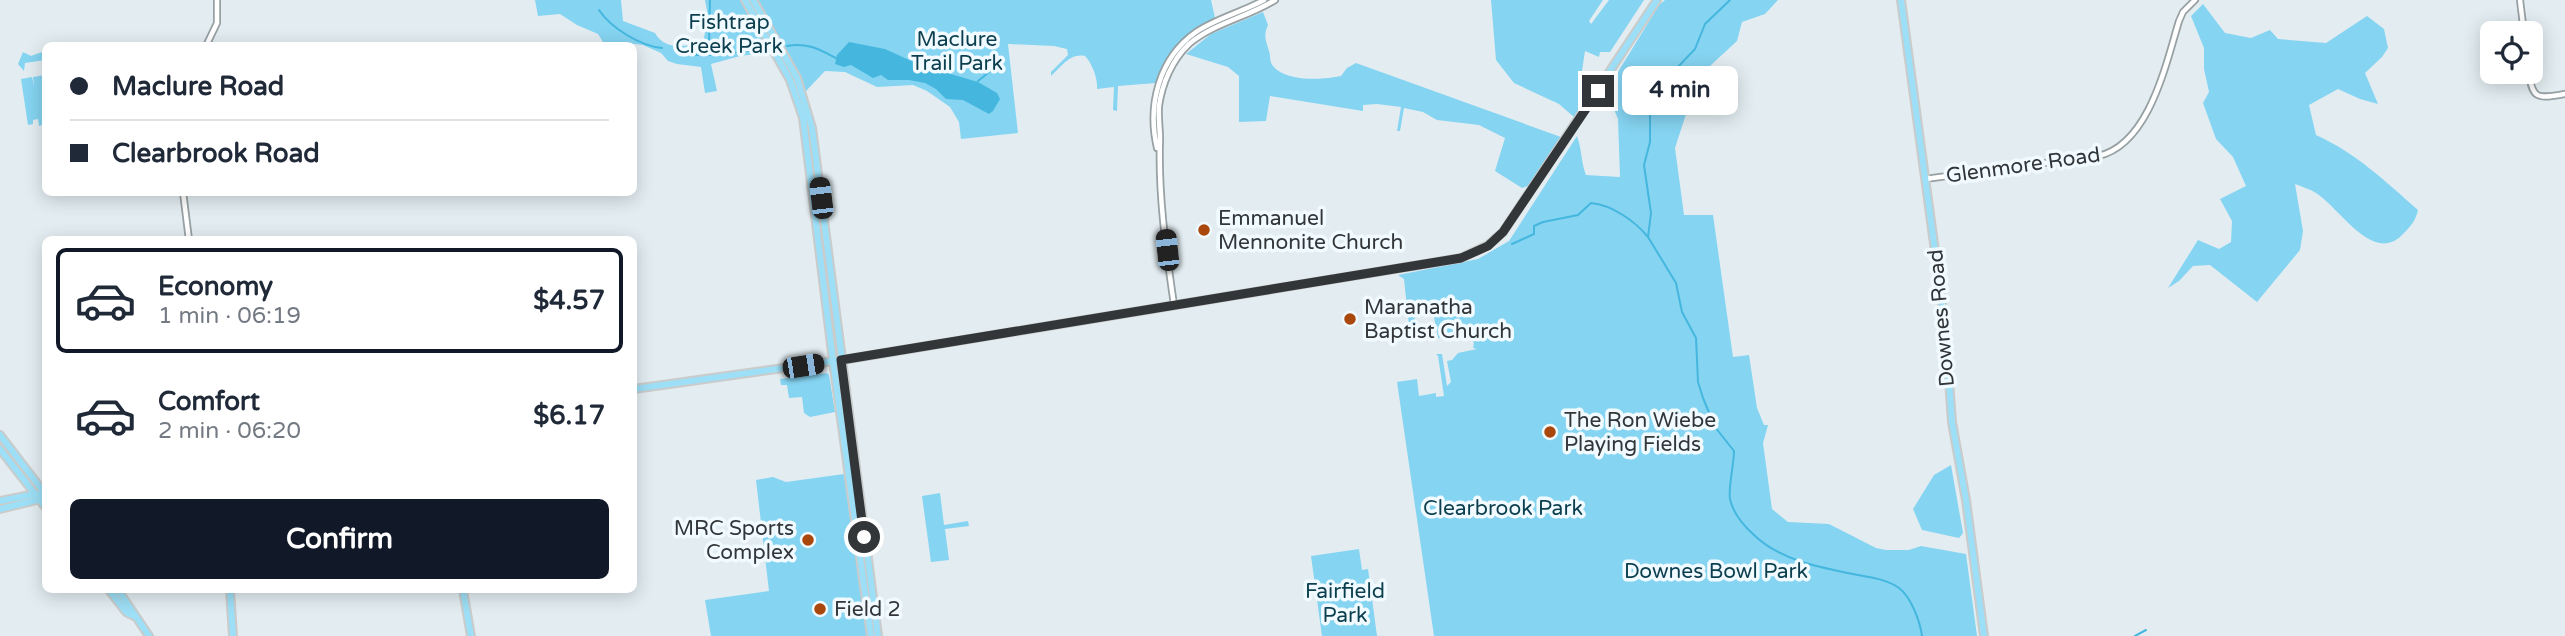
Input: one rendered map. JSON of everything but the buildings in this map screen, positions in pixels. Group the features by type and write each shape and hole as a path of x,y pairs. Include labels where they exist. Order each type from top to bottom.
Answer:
{"main road":[{"path":"745,0 790,80 803,118 871,636"},
{"path":"753,0 797,78 808,109 878,636"},
{"path":"637,389 841,360 1461,258 1488,246 1509,224 1657,0"},
{"name":"Downes Road","path":"1901,0 1945,325 1952,422 1966,500 1984,636"},
{"path":"0,435 41,496"},
{"path":"0,449 29,479 42,481"},
{"path":"20,497 29,479"},
{"path":"0,501 41,496"},
{"path":"0,509 41,496"},
{"path":"111,593 149,636"},
{"path":"120,593 132,607 134,617"},
{"path":"230,593 233,636"},
{"path":"464,593 471,636"}],"street":[{"path":"208,42 217,23 217,0"},
{"path":"1174,305 1153,113 1156,93 1162,74 1177,49 1207,26 1264,0"},
{"path":"1158,152 1159,107 1164,86 1182,52 1210,31 1275,0"},
{"name":"Glenmore Road","path":"1925,179 2098,156 2115,150 2133,131 2155,95 2179,21 2183,12 2195,0"},
{"path":"2520,0 2523,21"},
{"path":"2530,84 2536,95 2542,97 2565,94"},
{"path":"184,196 188,236"}],"green space":[{"name":"Fishtrap Creek Park","path":"535,0 621,0 623,21 655,33 664,43 683,46 703,43 708,16 705,0 740,0 771,52 740,56 711,64 717,91 705,93 701,67 668,61 661,53 637,42 603,42 598,34 560,14 538,16"},
{"name":"Maclure Trail Park","path":"757,0 1211,0 1215,18 1194,30 1178,44 1156,83 1118,86 1117,111 1113,110 1114,87 1097,89 1094,71 1085,56 1071,58 1051,76 1051,72 1068,55 1067,49 1008,44 1018,133 961,139 959,122 950,107 913,85 877,87 845,72 825,71 806,91"},
{"path":"1491,0 1603,0 1589,21 1591,24 1609,0 1644,0 1610,52 1600,52 1599,57 1585,51 1579,91 1582,109 1575,118 1559,104 1514,83 1496,60"},
{"path":"1665,0 1778,0 1765,14 1742,22 1737,41 1698,77 1675,148 1684,215 1713,215 1733,357 1749,355 1757,408 1764,425 1768,425 1763,443 1772,509 1788,522 1829,524 1876,548 1909,550 1921,546 1966,554 1977,636 1434,636 1397,382 1417,379 1419,396 1436,393 1436,397 1444,396 1436,354 1442,354 1447,386 1451,382 1447,361 1452,360 1458,353 1477,349 1473,348 1474,343 1466,338 1438,338 1433,312 1414,314 1418,339 1410,335 1404,279 1398,275 1478,259 1509,241 1577,136 1586,175 1620,177 1618,119 1611,102 1599,103 1659,5"},
{"path":"2203,4 2225,33 2251,38 2270,30 2278,39 2326,43 2367,16 2384,29 2388,48 2365,73 2378,104 2338,89 2309,105 2316,135 2357,159 2418,210 2413,223 2404,233 2393,242 2381,243 2369,239 2316,193 2295,184 2303,231 2300,250 2257,302 2210,265 2193,266 2168,288 2198,240 2219,249 2231,242 2232,221 2220,199 2246,186 2233,157 2216,139 2203,103 2209,92 2204,69 2204,48 2191,16"},
{"path":"1263,12 1268,25 1266,38 1271,62 1286,75 1315,79 1341,76 1347,68 1356,63 1561,137 1528,186 1522,188 1495,171 1505,138 1479,125 1437,120 1423,112 1404,108 1400,131 1397,131 1401,107 1363,105 1363,111 1270,96 1266,121 1239,122 1239,76 1228,67 1186,54 1211,34"},
{"path":"23,52 31,56 42,52 42,60 25,63 24,71 18,64"},
{"path":"42,76 42,125 39,126 38,119 28,125 21,79 32,77 34,86 33,77"},
{"path":"827,373 835,412 810,417 804,413 802,397 789,398 787,385 781,385 780,379"},
{"path":"1951,465 1963,533 1959,538 1922,530 1913,509 1934,475"},
{"name":"MRC Sports Complex","path":"844,474 867,636 711,636 705,600 769,591 756,480 773,477 786,482"},
{"path":"940,493 944,525 968,521 969,526 945,529 949,560 931,562 922,496"},
{"name":"Fairfield Park","path":"1359,549 1362,570 1368,569 1377,636 1322,636 1311,556"}],"shaded area":[{"path":"849,42 885,49 920,65 978,82 997,93 1000,99 989,114 963,100 946,99 925,83 888,80 881,75 873,78 851,65 844,67 835,64 837,55"}],"waterway":[{"path":"696,54 709,44 710,0"},
{"path":"1730,0 1705,24 1695,49 1675,70 1650,112 1650,142 1644,165 1651,213 1648,237 1676,283 1682,312 1696,338 1698,382 1703,398 1715,427 1734,451 1730,494 1731,504 1739,519 1764,544 1776,551 1813,565 1883,580 1899,588 1914,610 1922,636"},
{"path":"599,10 627,35 653,47 662,48"},
{"path":"787,46 808,46 838,59"},
{"path":"679,51 695,55 713,55 764,49"},
{"path":"978,81 999,64"},
{"path":"1512,244 1534,234 1534,226 1578,215 1591,203 1622,215 1648,237"},
{"path":"2135,636 2146,630"}],"place":[{"name":"Emmanuel Mennonite Church","path":"1204,230"},
{"name":"Maranatha Baptist Church","path":"1350,319"},
{"name":"The Ron Wiebe Playing Fields","path":"1550,432"},
{"name":"MRC Sports Complex","path":"808,540"},
{"name":"Field 2","path":"820,609"}],"route":[{"path":"864,537 841,360 1461,258 1488,246 1503,232 1598,91"}],"park label":[{"name":"Clearbrook Park","path":"1503,508"},
{"name":"Downes Bowl Park","path":"1716,571"}]}
